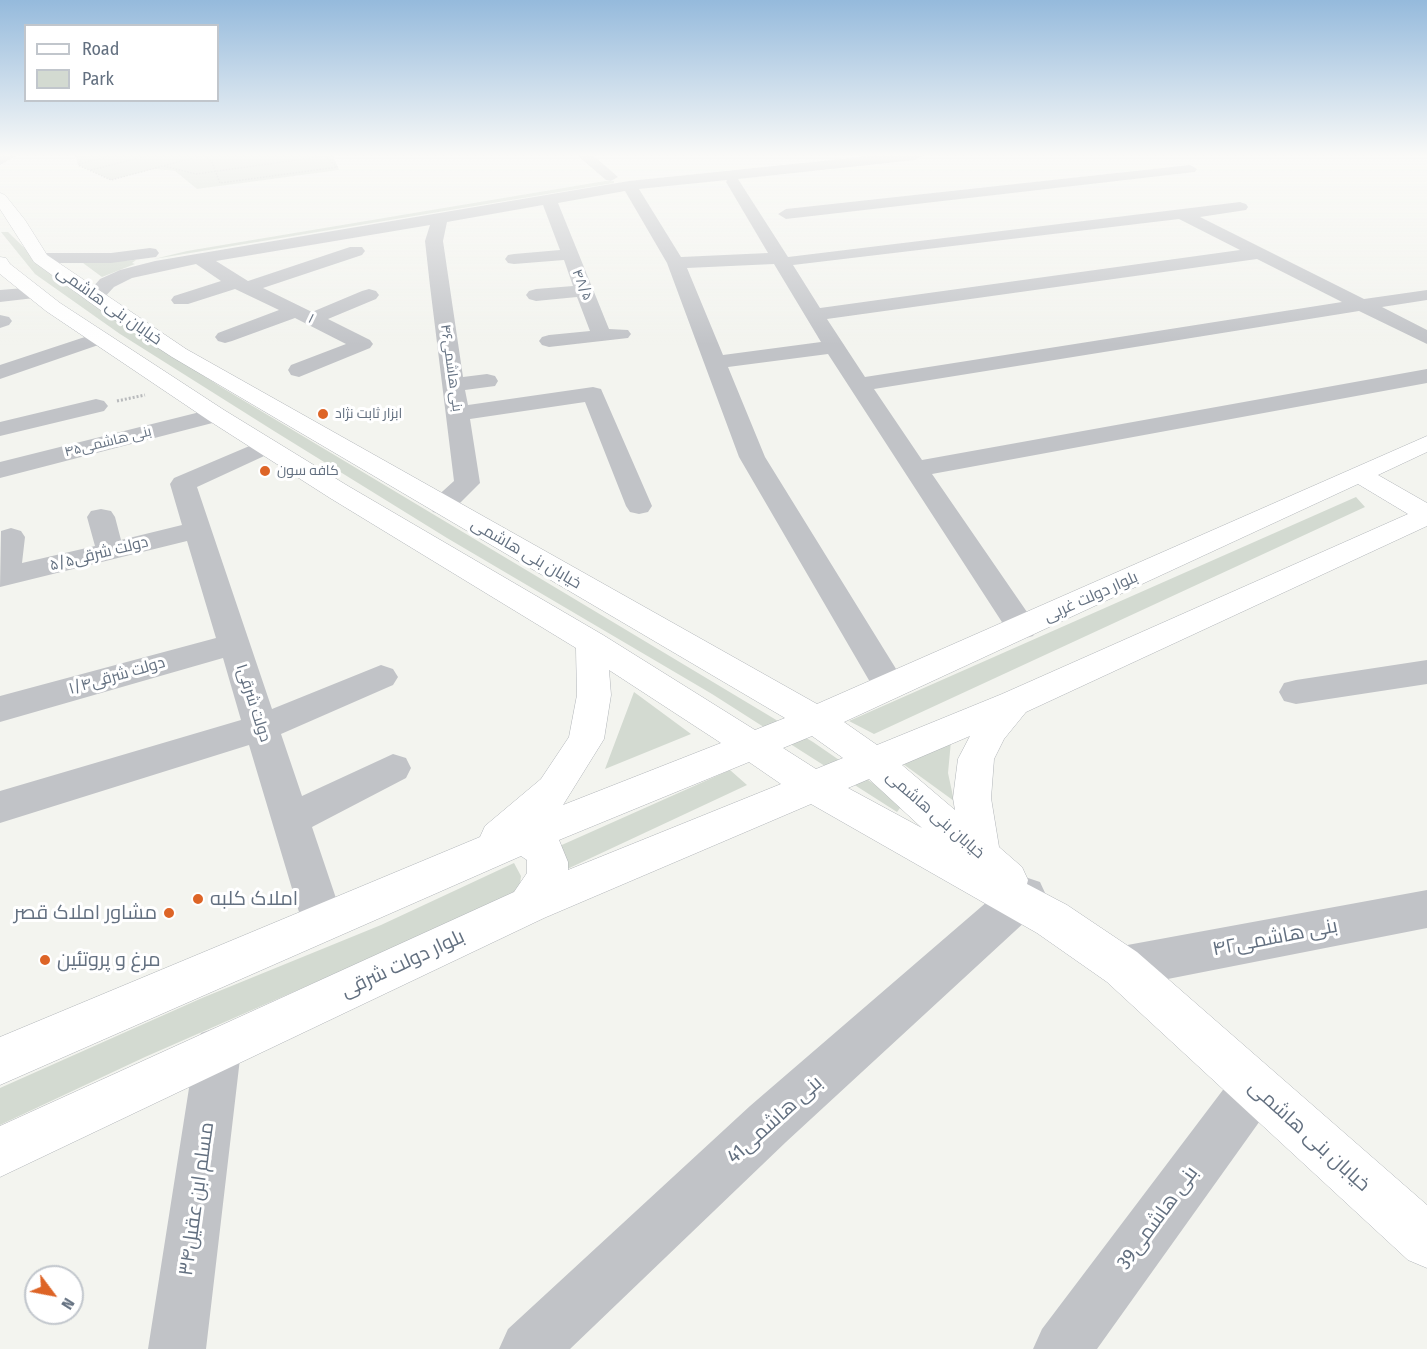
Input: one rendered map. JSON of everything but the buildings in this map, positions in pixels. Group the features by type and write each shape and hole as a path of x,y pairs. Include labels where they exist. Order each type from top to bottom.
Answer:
{"main road":[{"name":"خیابان بنی هاشمی","path":"10,224 40,258 179,353 816,720 873,761 980,855 1032,905"},
{"name":"خیابان بنی هاشمی","path":"3,278 36,293 216,415 592,644 812,786 1032,905 1122,967 1427,1241"},
{"name":"بلوار دولت غربی","path":"753,746 1022,628 1427,443"},
{"path":"1360,475 1427,515"},
{"path":"812,786 1014,703 1427,515"},
{"path":"479,855 554,790 586,739 594,695 592,644"},
{"path":"980,855 972,798 976,759 990,731 1014,703"},
{"path":"0,1061 479,855 753,746"},
{"name":"بلوار دولت شرقی","path":"0,1152 529,905 812,786"},
{"path":"479,855 520,839 534,842 544,850 548,862 547,877 529,905"}],"street":[{"path":"94,296 107,283 154,259 396,219"},
{"path":"40,258 200,259 436,230 476,219"},
{"name":"۴۸/۵","path":"556,219 602,336"},
{"path":"646,219 676,263 752,457 889,685"},
{"path":"759,219 787,259 814,315 834,347 1022,628"},
{"path":"676,263 787,259 1139,219"},
{"path":"1192,219 1427,338"},
{"path":"436,230 458,239"},
{"name":"بنی هاشمی۴۶","path":"436,230 455,331 453,385 467,483 442,506"},
{"path":"540,234 561,232"},
{"path":"181,300 242,285 356,251"},
{"path":"814,315 1259,253"},
{"path":"514,259 569,254"},
{"name":"۱","path":"200,259 242,285 363,344 299,369"},
{"path":"536,296 584,291"},
{"path":"225,337 369,295"},
{"path":"859,385 1424,295"},
{"path":"549,341 623,334"},
{"path":"0,372 100,338"},
{"path":"715,363 834,347"},
{"path":"915,469 1427,376"},
{"path":"453,385 487,381"},
{"path":"457,414 593,394 639,506"},
{"path":"0,429 96,406"},
{"name":"بنی هاشمی۴۵","path":"0,470 216,415"},
{"name":"۱دولت شرقی","path":"266,446 183,484 323,922"},
{"path":"101,517 110,551"},
{"name":"۵/۵دولت شرقی","path":"3,578 197,530"},
{"path":"3,578 11,537"},
{"name":"۱/۴دولت شرقی","path":"0,709 234,644"},
{"path":"1296,692 1427,672"},
{"path":"0,807 261,728 381,677"},
{"path":"290,820 393,768"},
{"name":"بنی هاشمی41","path":"528,1348 777,1117 1032,905"},
{"name":"بنی هاشمی۴۲","path":"1122,967 1427,909"},
{"name":"مسلم ابن عقیل۳۴","path":"177,1349 218,1050"},
{"name":"بنی هاشمی39","path":"1062,1349 1255,1087"}],"path":[{"path":"96,406 176,388"}],"green space":[{"path":"378,219 396,219 154,259 187,251"},
{"path":"1,232 8,232 40,263 110,315 221,387 813,742 903,804 897,812 712,694 447,538 120,334 35,274"},
{"path":"136,260 132,263 135,264 102,277 83,263"},
{"path":"1356,497 1365,507 874,734 849,721"},
{"path":"634,692 691,734 605,769"},
{"path":"951,741 948,773 954,801 899,761"},
{"path":"730,770 747,785 563,871 555,848"},
{"path":"514,863 521,876 519,893 145,1057 0,1125 0,1088 202,998 381,925"}],"place":[{"name":"ابزار ثابت نژاد","path":"323,414"},
{"name":"کافه سون","path":"265,471"},
{"name":"املاک کلبه","path":"198,899"},
{"name":"مشاور املاک قصر","path":"169,913"},
{"name":"مرغ و پروتئین","path":"45,960"}]}
